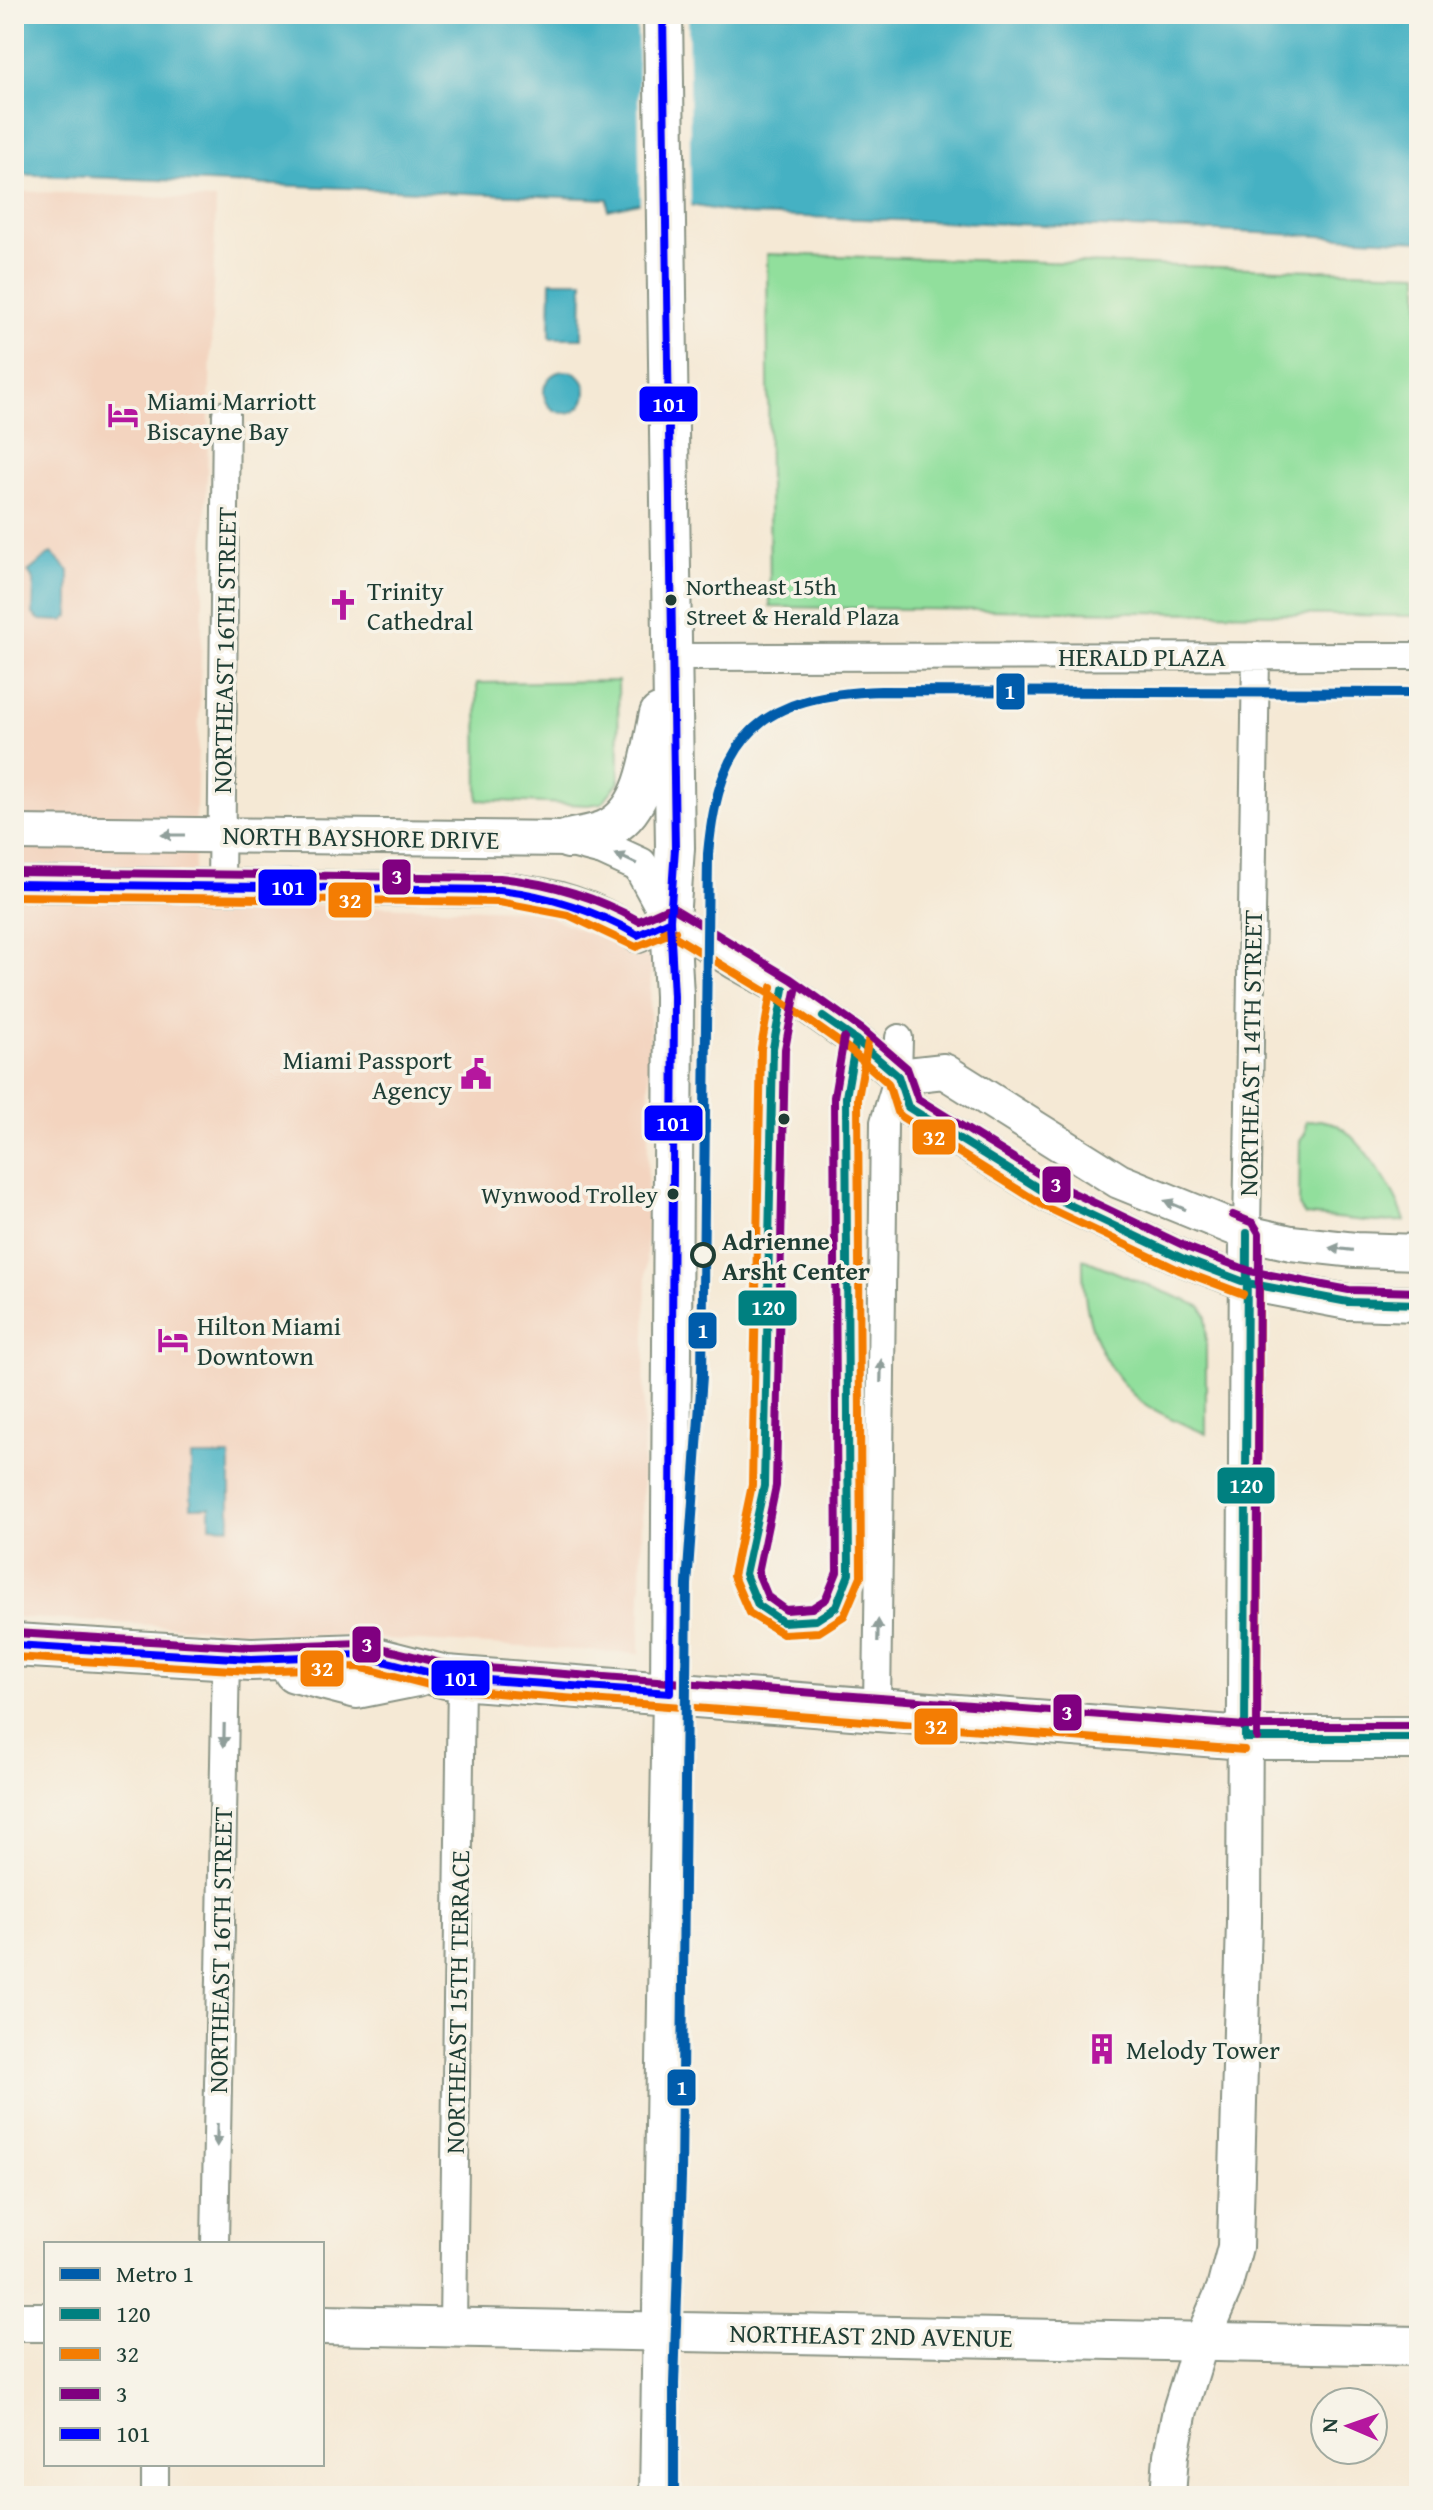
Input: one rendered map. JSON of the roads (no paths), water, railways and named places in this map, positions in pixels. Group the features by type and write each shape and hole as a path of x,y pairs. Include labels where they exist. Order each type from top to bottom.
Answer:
{"main road":[{"path":"663,14 675,848 670,920 674,996 670,1693"},
{"path":"568,839 603,831 630,811 640,793 673,657"},
{"path":"14,1645 238,1658 360,1655 446,1675 670,1693 1245,1738 1419,1738"},
{"path":"14,2322 44,2322"},
{"name":"NORTHEAST 2ND AVENUE","path":"324,2325 1419,2346"}],"street":[{"name":"NORTHEAST 16TH STREET","path":"221,886 226,414"},
{"name":"NORTHEAST 14TH STREET","path":"1168,2496 1171,2455 1180,2410 1201,2342 1224,2289 1235,2247 1243,1938 1247,1233 1256,656"},
{"name":"HERALD PLAZA","path":"673,657 1419,656"},
{"name":"NORTH BAYSHORE DRIVE","path":"14,833 568,839 603,848 640,865 670,920 784,989 856,1040 898,1076 908,1107 1051,1196 1184,1259 1247,1283 1348,1302 1419,1304"},
{"name":"NORTH BAYSHORE DRIVE","path":"14,884 500,890 544,894 604,915 638,935 670,920"},
{"path":"877,1709 884,1122 898,1076 899,1038"},
{"path":"898,1076 944,1071 1119,1181 1247,1233 1291,1243 1355,1250 1419,1252"},
{"name":"NORTHEAST 16TH STREET","path":"215,2242 238,1658"},
{"name":"NORTHEAST 15TH TERRACE","path":"446,1675 453,2327"},
{"path":"657,2496 670,1693"},
{"path":"155,2466 155,2496"}],"water":[{"path":"14,14 1419,14 1419,241 745,215 679,203 647,201 608,210 608,199 14,174"},
{"path":"551,281 583,281 582,338 550,338"},
{"path":"565,371 580,377 586,392 580,407 565,413 550,407 544,392 550,377"},
{"path":"51,553 69,571 69,616 63,621 40,620 33,614 34,581 28,572"},
{"path":"191,1456 230,1456 230,1527 210,1526 210,1507 191,1507"}],"metro line":[{"name":"1","path":"674,2496 674,2384 681,2177 687,1585 702,1376 708,854 723,778 736,751 754,729 776,713 805,701 840,694 881,691 1419,693"}],"place":[{"name":"Miami Marriott Biscayne Bay","path":"123,415"},
{"name":"Northeast 15th Street & Herald Plaza","path":"671,600"},
{"name":"Trinity Cathedral","path":"343,605"},
{"name":"Miami Passport Agency","path":"476,1074"},
{"name":"Wynwood Trolley","path":"673,1194"},
{"name":"Adrienne Arsht Center","path":"703,1255"},
{"name":"Hilton Miami Downtown","path":"173,1340"},
{"name":"Melody Tower","path":"1102,2049"}]}
